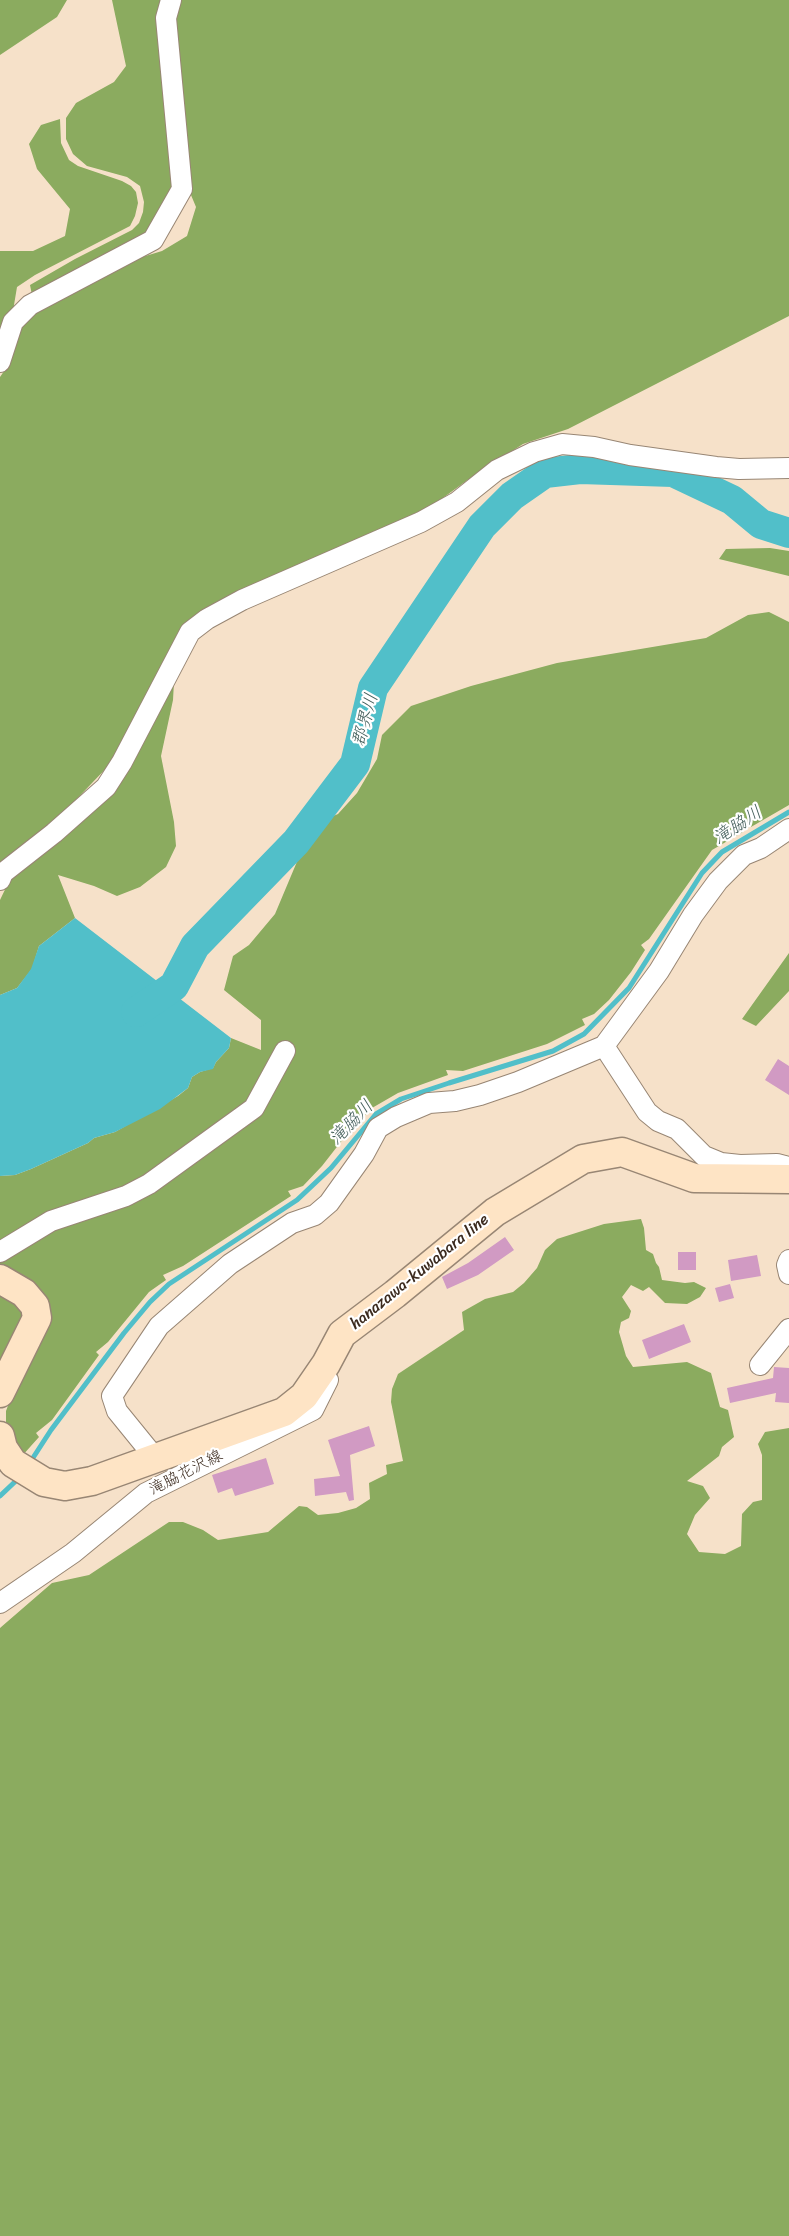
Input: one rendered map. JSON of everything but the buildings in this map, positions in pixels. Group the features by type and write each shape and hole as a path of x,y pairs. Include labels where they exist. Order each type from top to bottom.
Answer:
{"main road":[{"name":"hanazawa-kuwabara line","path":"0,1436 3,1448 22,1469 44,1482 65,1486 92,1482 284,1412 304,1396 326,1364 342,1334 412,1281 495,1212 583,1159 622,1152 694,1178 789,1179"},
{"path":"0,1279 24,1293 35,1306 37,1318 0,1393"}],"street":[{"path":"0,362 13,322 30,305 153,240 182,189 166,18 171,0"},
{"path":"0,880 3,873 54,833 106,787 122,762 190,632 207,619 242,600 421,522 457,502 497,470 534,452 562,444 716,467 789,468"},
{"path":"156,1460 117,1411 112,1396 159,1326 230,1264 292,1223 315,1215 329,1203 364,1154 378,1128 396,1117 429,1103 455,1101 490,1091 604,1046 658,971 718,880 744,855 761,848 789,829"},
{"path":"604,1046 647,1112 658,1121 677,1129 704,1156 721,1163 740,1166 777,1164 789,1167"},
{"path":"0,1252 51,1221 126,1196 149,1185 254,1108 285,1051"},
{"path":"789,1260 787,1265 789,1274"},
{"path":"760,1365 789,1329"},
{"name":"滝脇花沢線","path":"0,1603 73,1553 146,1493 313,1410 328,1382 326,1364"}],"green space":[{"path":"0,0 67,0 57,17 0,55"},
{"path":"112,0 162,0 175,185 148,233 32,295 30,285 132,230 139,223 143,212 144,202 140,186 127,177 87,166 73,154 66,139 66,118 76,103 114,82 126,66"},
{"path":"178,0 789,0 789,316 568,429 523,444 473,476 425,511 187,622 114,760 70,806 0,865 0,377 9,364 20,330 35,310 129,261 162,251 187,236 196,207 191,195 176,42 174,14"},
{"path":"60,119 61,143 69,160 78,166 131,186 136,192 138,203 135,216 130,226 35,275 17,287 13,311 0,344 0,251 33,251 65,236 70,209 37,169 29,144 41,125"},
{"path":"770,548 789,551 789,576 719,559 726,549"},
{"path":"769,612 789,622 789,805 751,827 741,828 743,832 712,850 649,939 641,945 645,950 631,972 609,1000 594,1014 582,1019 585,1025 547,1044 463,1071 446,1070 448,1075 398,1093 372,1108 303,1186 288,1191 291,1196 183,1266 163,1275 166,1280 149,1292 108,1342 96,1352 99,1355 52,1420 36,1433 39,1437 22,1456 6,1425 6,1411 24,1363 46,1332 49,1323 0,1270 0,1176 15,1175 31,1169 88,1143 94,1138 115,1132 178,1096 188,1088 192,1077 213,1068 229,1048 231,1038 261,1050 261,1020 224,990 233,956 249,945 275,914 304,845 324,820 338,814 357,793 377,759 382,735 411,706 471,686 557,663 706,638 748,615"},
{"path":"174,682 173,700 161,756 174,822 176,846 166,867 140,887 117,896 58,875 75,918 39,946 32,969 17,988 0,995 0,900 12,875 82,820"},
{"path":"789,953 789,991 756,1026 742,1019"},
{"path":"641,1219 646,1250 653,1254 662,1280 694,1282 706,1288 700,1297 687,1304 665,1303 649,1287 643,1291 631,1285 622,1297 631,1311 629,1318 621,1322 619,1332 626,1356 633,1367 687,1362 711,1373 720,1407 728,1410 734,1437 722,1447 719,1456 687,1481 703,1486 710,1498 695,1515 687,1534 699,1552 725,1554 741,1546 742,1514 753,1502 762,1500 762,1455 758,1444 765,1432 789,1428 789,2236 0,2236 0,1628 52,1583 89,1575 169,1522 183,1522 203,1530 218,1540 268,1532 299,1506 307,1507 318,1515 356,1508 370,1499 369,1483 387,1474 386,1465 403,1461 391,1402 392,1389 398,1374 464,1330 462,1312 485,1299 513,1292 524,1283 537,1268 545,1250 557,1239 604,1224"},
{"path":"0,1285 23,1306 24,1325 0,1375"}],"water":[{"path":"75,918 231,1038 229,1048 216,1062 213,1069 200,1072 192,1077 188,1088 160,1109 115,1132 94,1138 88,1143 31,1169 15,1175 0,1176 0,995 17,988 31,969 39,946"}],"waterway":[{"name":"郡界川","path":"136,1012 174,986 195,946 296,842 355,764 373,688 482,526 512,496 545,473 580,469 673,472 732,500 761,524 789,533"},
{"name":"滝脇川","path":"29,1464 51,1430 124,1333 150,1302 169,1284 297,1200 331,1168 376,1114 401,1099 553,1051 584,1034 629,988 702,873 722,852 789,812"},
{"name":"滝脇川","path":"0,1496 20,1477"}]}
